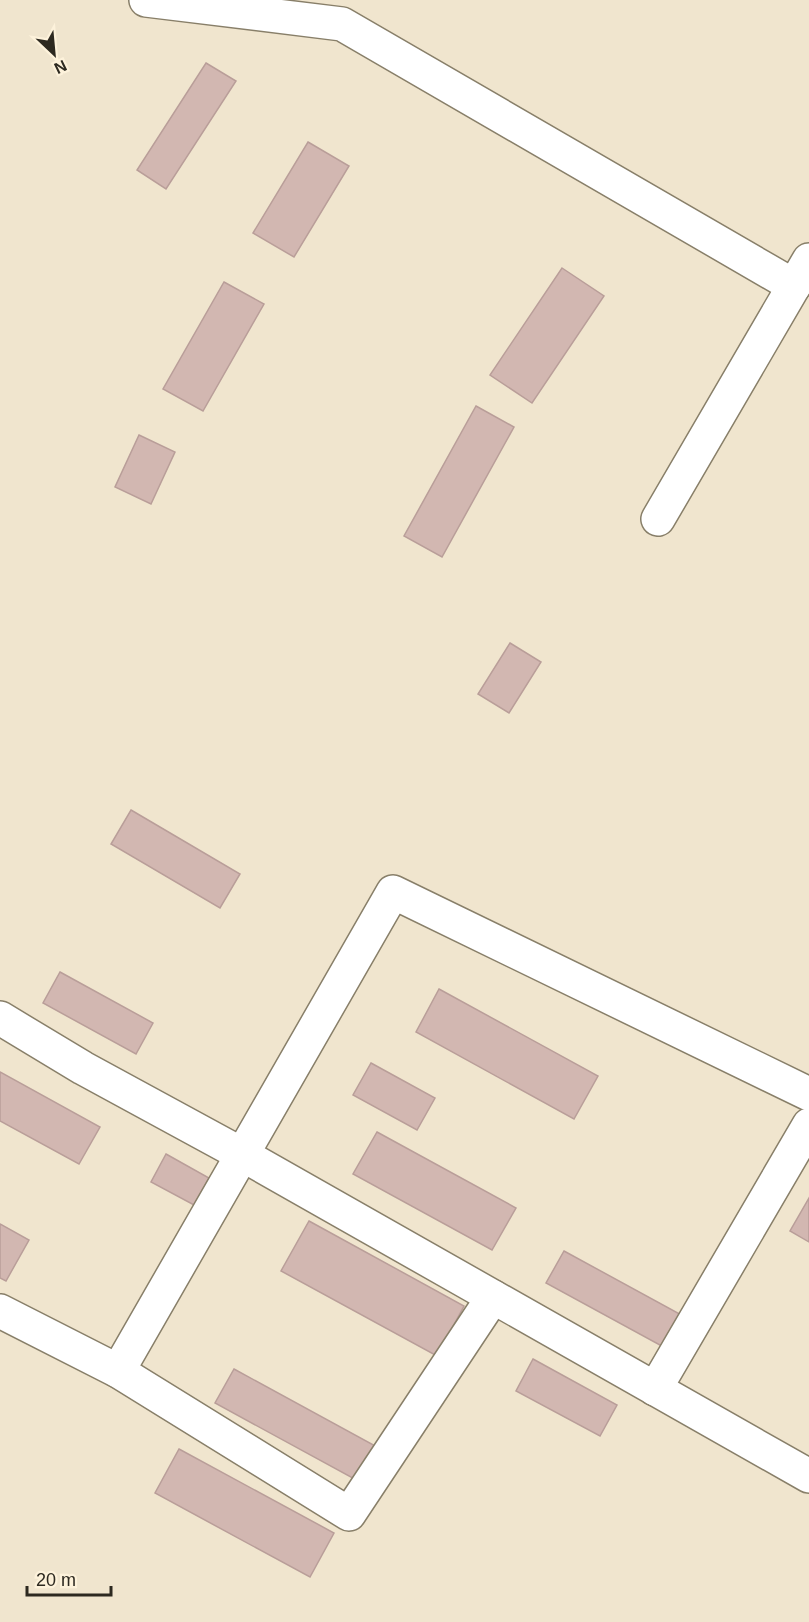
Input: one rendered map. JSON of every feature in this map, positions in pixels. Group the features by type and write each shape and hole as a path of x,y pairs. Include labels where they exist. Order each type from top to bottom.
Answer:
{"street":[{"path":"146,0 342,24 801,273 658,519"},
{"path":"118,1371 393,892 809,1094"},
{"path":"0,1018 82,1068 243,1155 809,1476"},
{"path":"655,1389 798,1171 809,1125"},
{"path":"0,1311 118,1371 349,1514 493,1297"}],"building":[{"path":"206,63 236,81 166,189 137,170"},
{"path":"308,142 349,166 294,257 253,233"},
{"path":"562,268 604,296 532,403 490,375"},
{"path":"224,282 264,304 203,411 163,389"},
{"path":"476,406 514,427 442,557 404,536"},
{"path":"139,435 175,452 151,504 115,487"},
{"path":"510,643 541,662 509,713 478,694"},
{"path":"131,810 240,874 220,908 111,844"},
{"path":"60,972 153,1023 136,1054 43,1003"},
{"path":"439,989 598,1076 574,1119 416,1032"},
{"path":"371,1063 435,1098 417,1130 353,1095"},
{"path":"0,1072 100,1127 79,1164 0,1121"},
{"path":"377,1132 516,1208 492,1250 353,1174"},
{"path":"166,1154 209,1178 194,1205 151,1182"},
{"path":"809,1198 809,1242 790,1231"},
{"path":"309,1221 464,1306 437,1356 281,1271"},
{"path":"0,1224 29,1240 6,1281 0,1278"},
{"path":"564,1251 687,1318 669,1350 546,1283"},
{"path":"533,1359 617,1405 600,1436 516,1391"},
{"path":"234,1369 379,1448 360,1482 215,1403"},
{"path":"179,1449 334,1533 310,1577 155,1493"}]}
